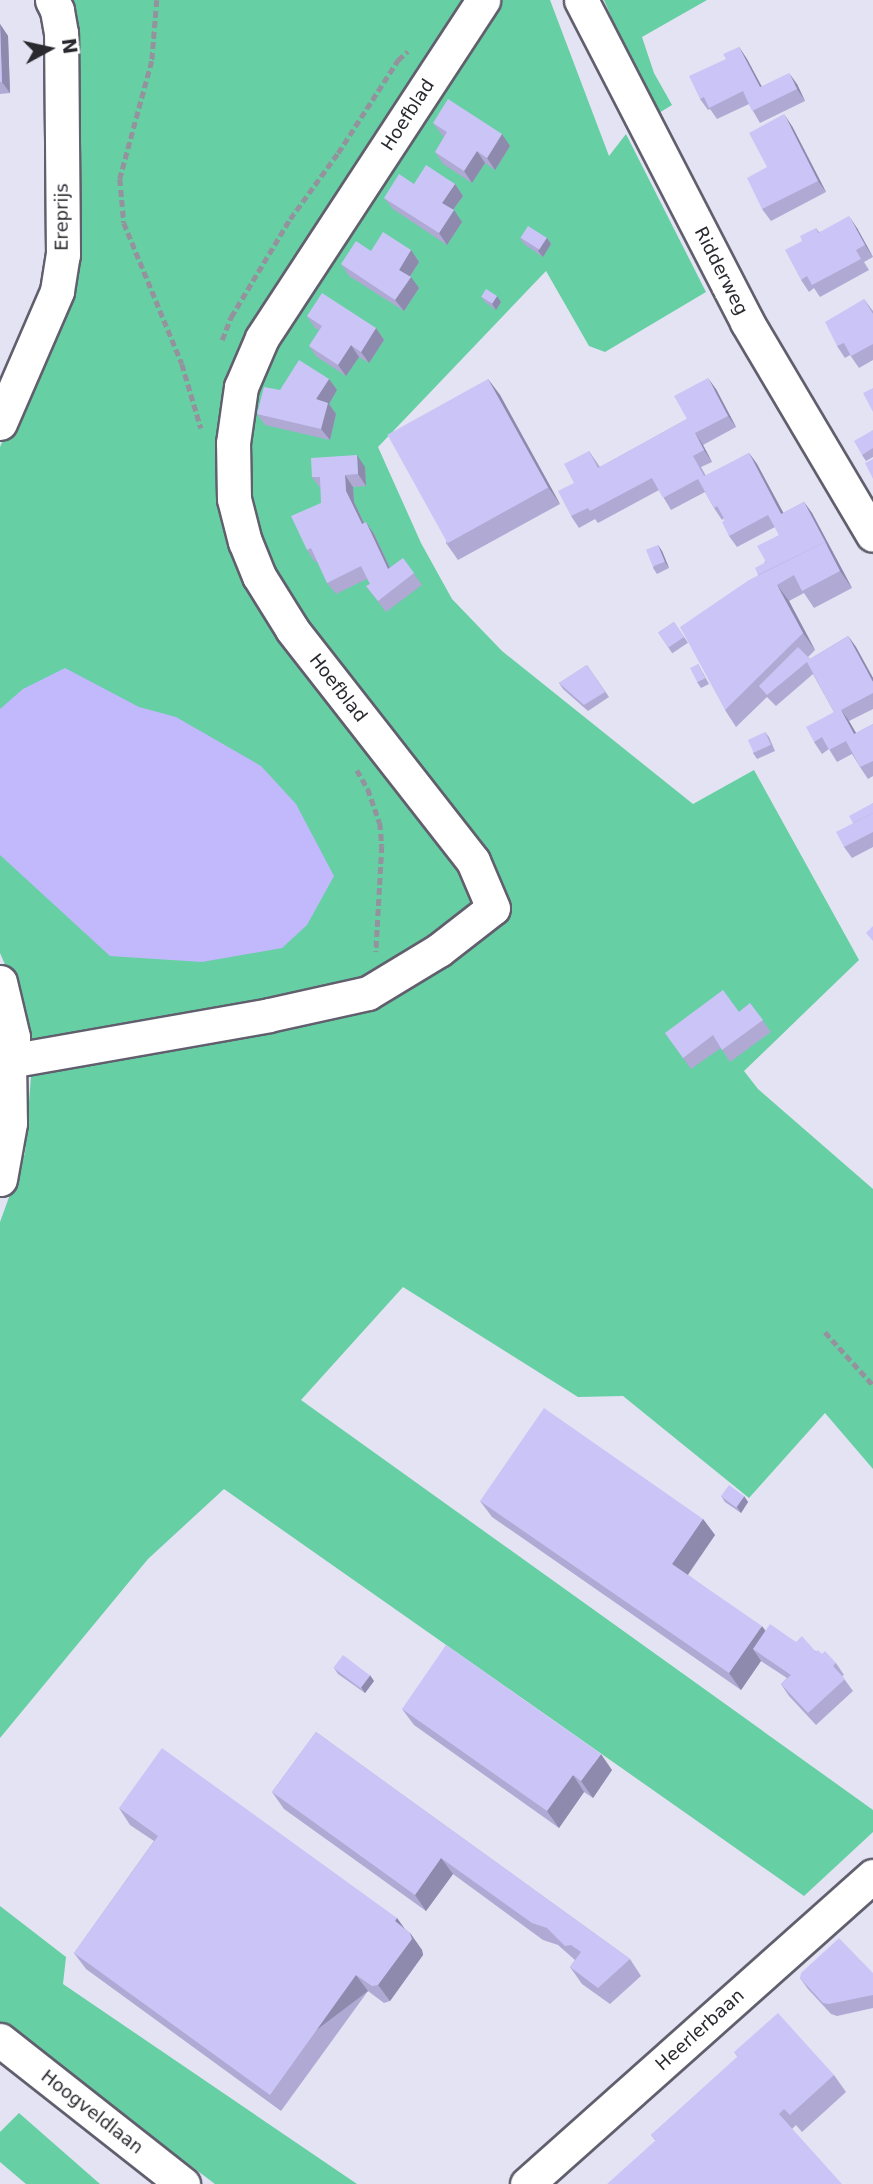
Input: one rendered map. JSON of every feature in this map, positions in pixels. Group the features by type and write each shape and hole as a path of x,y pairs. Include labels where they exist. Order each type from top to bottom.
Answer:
{"street":[{"name":"Ereprijs","path":"0,424 57,291 63,255 61,33 60,21 52,0"},
{"name":"Hoefblad","path":"5,1058 269,1015 368,993 439,950 493,908 473,861 292,629 259,576 245,542 234,499 233,443 241,387 262,338 483,0"},
{"name":"Ridderweg","path":"581,0 747,323 873,535"},
{"path":"0,982 13,1037 5,1058 10,1123 0,1179"},
{"name":"Heerlerbaan","path":"527,2184 873,1876"},
{"name":"Hoogveldlaan","path":"0,2040 183,2184"}],"path":[{"path":"124,223 120,179 152,61 157,0"},
{"path":"825,1332 873,1385"}],"green space":[{"path":"71,0 550,0 609,156 626,134 706,292 605,352 589,346 546,271 378,447 421,543 452,599 502,651 693,804 754,770 859,960 744,1071 758,1089 873,1189 873,1469 825,1413 749,1498 623,1396 578,1397 403,1287 301,1400 873,1810 873,1832 804,1896 224,1489 148,1559 0,1738 0,1222 25,1153 32,1063 22,1004 0,953 0,447 74,268"},
{"path":"604,0 707,0 642,37 654,73 672,105 654,116"},
{"path":"0,1906 66,1957 63,1984 357,2184 215,2184 0,2022"},
{"path":"19,2113 100,2184 26,2184 0,2162 0,2132"}],"shaded area":[{"path":"65,668 139,707 176,717 261,766 296,804 334,876 307,925 282,948 202,962 110,956 0,855 0,709 23,689"}],"building":[{"path":"0,24 2,82 0,82"},
{"path":"739,47 760,87 789,73 797,89 752,111 743,91 709,108 704,97 700,99 689,76 726,59 723,54"},
{"path":"448,99 502,134 487,158 477,151 464,171 435,152 447,132 433,123"},
{"path":"784,114 818,181 762,209 747,178 767,167 749,133"},
{"path":"426,165 455,184 442,203 454,210 439,233 384,198 399,174 414,184"},
{"path":"849,216 865,245 856,250 861,259 812,285 807,276 801,280 785,250 802,241 800,236 816,228 818,233"},
{"path":"528,226 547,238 539,250 521,238"},
{"path":"383,232 411,250 399,270 411,277 395,300 341,264 356,241 371,251"},
{"path":"486,289 497,296 492,304 481,297"},
{"path":"322,293 376,328 361,352 351,345 338,365 309,346 322,326 307,316"},
{"path":"864,299 873,314 873,344 851,356 844,343 837,346 825,322"},
{"path":"299,360 329,379 316,399 328,403 321,429 257,414 264,387 280,390"},
{"path":"708,378 728,416 695,433 704,450 693,456 704,476 749,453 781,514 804,502 828,547 825,542 758,575 755,568 766,562 757,546 779,535 768,515 729,536 722,522 725,520 717,506 714,508 698,479 663,498 652,478 590,511 588,508 571,516 558,491 574,483 564,464 589,451 598,468 687,419 674,396"},
{"path":"488,379 548,487 448,543 387,435"},
{"path":"873,388 873,412 863,393"},
{"path":"873,430 873,448 862,455 854,441"},
{"path":"357,455 358,474 345,475 346,491 362,524 366,522 388,569 403,558 414,573 378,601 366,586 370,584 361,566 327,583 311,548 307,550 291,516 321,503 320,477 312,477 311,458"},
{"path":"873,459 873,479 865,463"},
{"path":"825,542 840,571 802,591 794,575 777,585 803,633 725,710 680,627 749,580"},
{"path":"658,545 665,562 653,567 646,550"},
{"path":"674,622 684,637 668,648 658,633"},
{"path":"848,636 873,682 873,693 841,710 854,734 873,724 873,761 860,767 846,741 829,750 822,737 814,742 806,727 834,712 807,662 767,695 759,686 798,647 810,659"},
{"path":"698,664 705,678 697,682 690,668"},
{"path":"587,665 605,692 584,705 559,683"},
{"path":"765,732 771,745 754,753 748,740"},
{"path":"873,803 873,813 853,823 849,816"},
{"path":"873,813 873,832 844,847 836,832"},
{"path":"873,926 873,941 866,933"},
{"path":"723,990 739,1012 750,1003 763,1020 722,1050 713,1035 683,1058 665,1033"},
{"path":"544,1408 703,1519 672,1564 762,1626 729,1673 480,1501"},
{"path":"729,1485 744,1496 736,1507 721,1496"},
{"path":"770,1624 796,1642 802,1636 816,1652 818,1650 822,1654 825,1651 836,1663 833,1666 845,1679 808,1713 781,1684 791,1675 753,1649"},
{"path":"446,1645 601,1754 581,1781 573,1775 547,1811 402,1709"},
{"path":"343,1655 370,1675 361,1688 333,1668"},
{"path":"316,1732 630,1959 598,1988 570,1967 581,1952 571,1945 565,1946 547,1928 532,1923 441,1858 415,1895 272,1792"},
{"path":"162,1748 397,1918 395,1921 410,1933 412,1939 378,1985 372,1986 356,1975 270,2095 74,1953 158,1836 119,1808"},
{"path":"839,1938 873,1973 873,1995 823,2003 800,1978 801,1973"},
{"path":"778,2013 834,2075 790,2115 784,2109 779,2114 842,2184 607,2184 656,2140 651,2135 738,2056 734,2052"}]}
